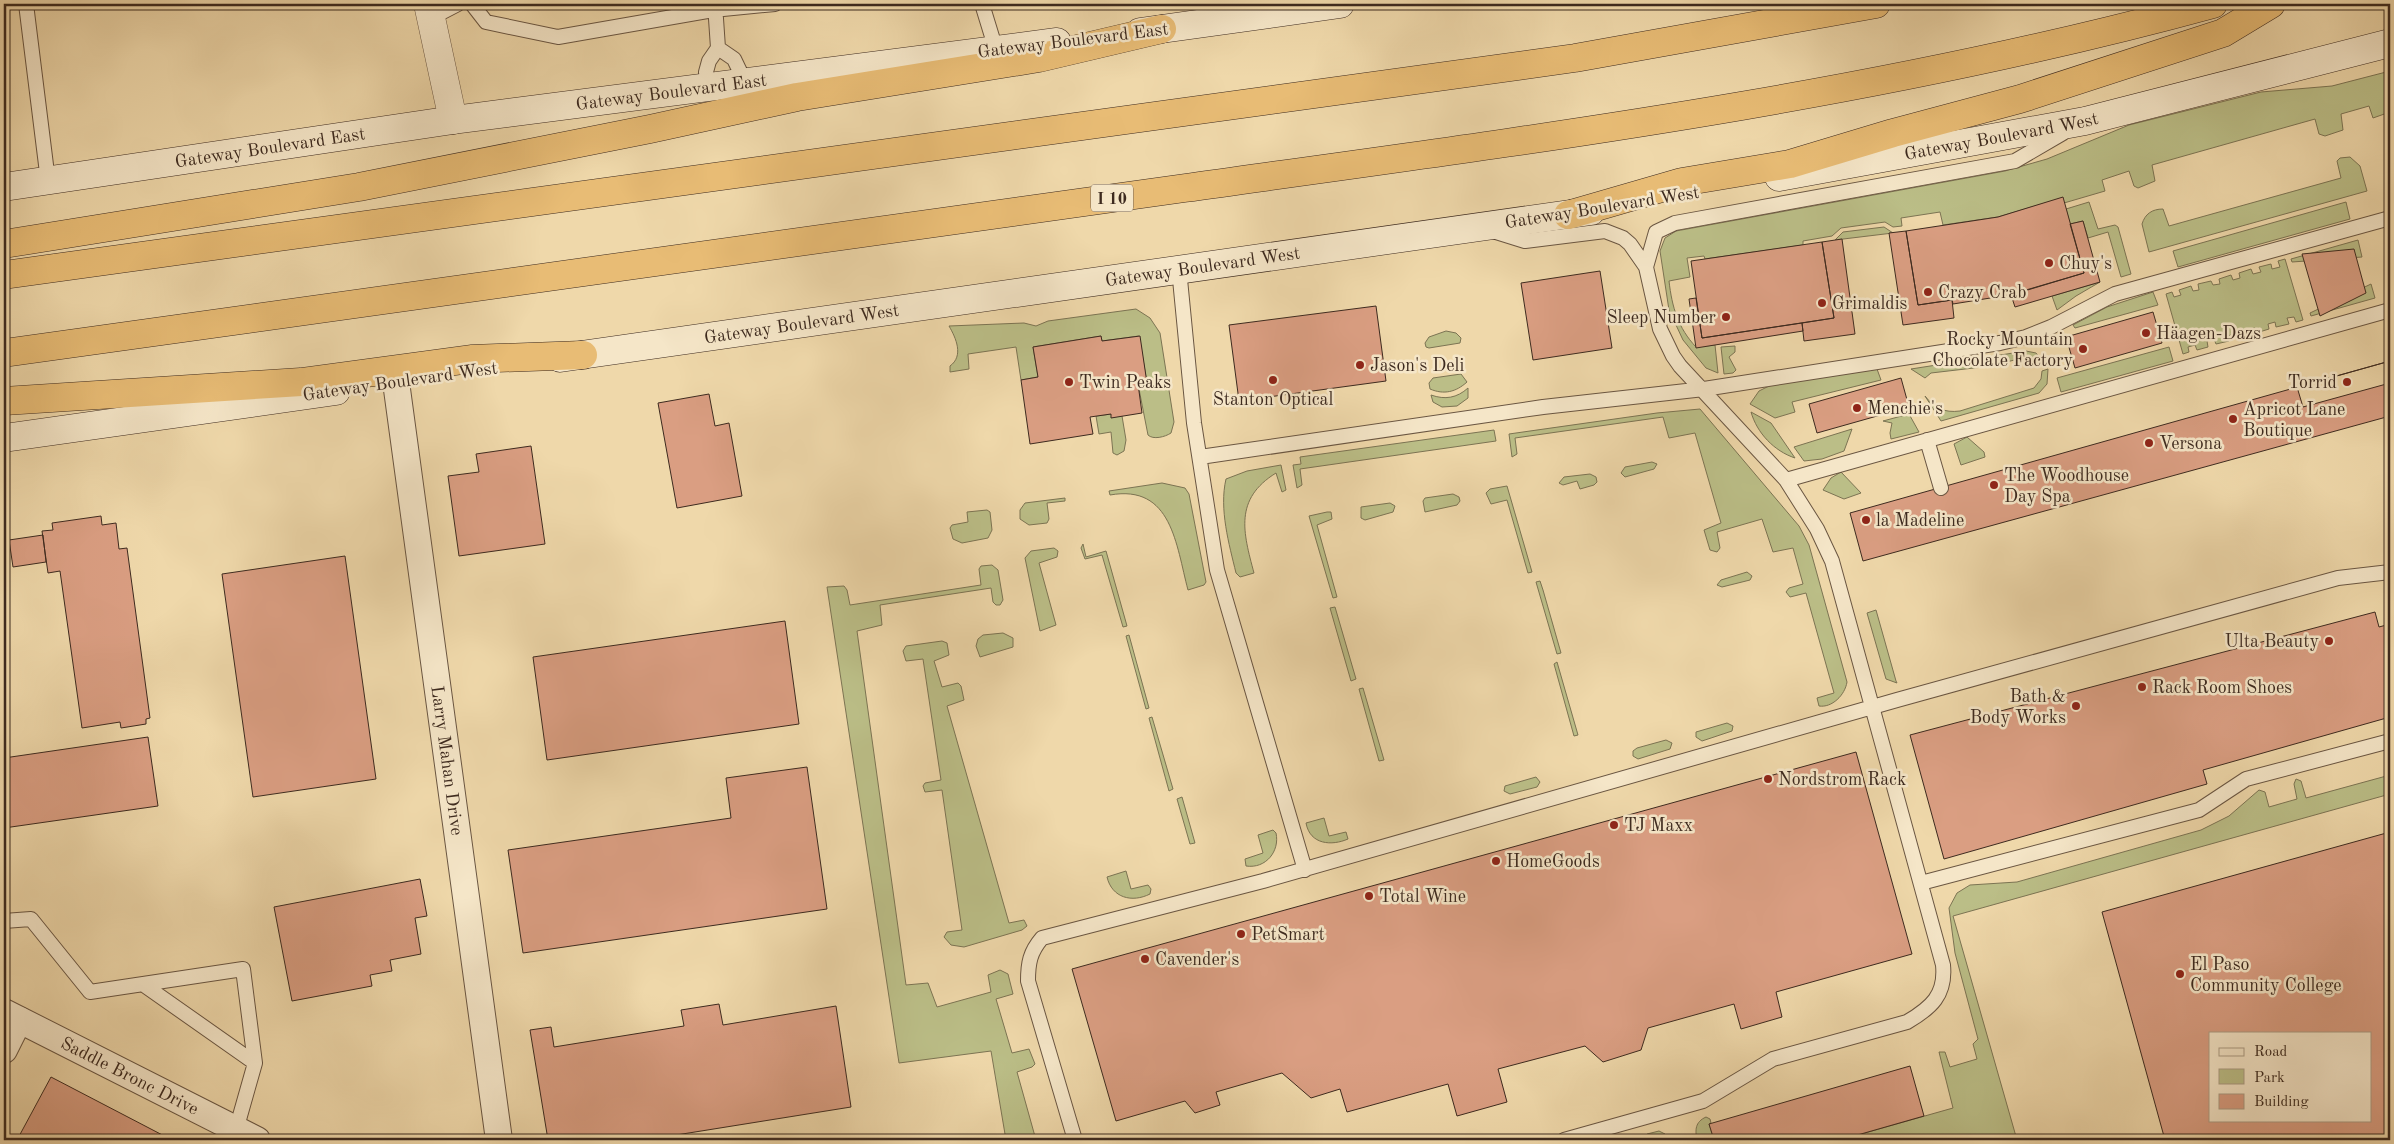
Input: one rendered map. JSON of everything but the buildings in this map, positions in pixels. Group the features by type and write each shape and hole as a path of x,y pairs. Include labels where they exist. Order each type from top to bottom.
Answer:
{"highway":[{"path":"4,276 1575,58 1876,4"},
{"name":"I 10","path":"4,352 1474,148 1802,97 2019,53 2213,4"},
{"path":"1568,215 1682,182 1790,164 1893,133 2020,99 2223,33 2272,4"},
{"path":"4,244 359,187 998,57 1039,58 1162,29"},
{"path":"4,401 301,382 471,359 583,355"}],"main road":[{"name":"Gateway Boulevard East","path":"1162,29 1311,6 1340,4"},
{"path":"430,11 453,120"},
{"name":"Gateway Boulevard West","path":"4,438 1475,226 1568,215 2085,120 2390,43"},
{"name":"Gateway Boulevard East","path":"4,188 453,120 745,82 998,57"}],"street":[{"name":"Larry Mahan Drive","path":"396,382 499,1140"},
{"path":"4,1050 11,1016"},
{"name":"Saddle Bronc Drive","path":"11,1016 246,1135"}],"lane":[{"path":"26,4 48,181"},
{"path":"430,11 458,4"},
{"path":"472,4 486,22 558,37 714,7 775,4"},
{"path":"982,4 998,57"},
{"path":"708,87 706,72 709,61 718,48 714,7"},
{"path":"718,48 734,58 745,82"},
{"path":"1646,267 1656,232 1675,223 2015,161 2085,120"},
{"path":"1200,457 1543,407 1704,389 2000,344 2026,337 2051,327 2115,294 2390,220"},
{"path":"1475,226 1525,241 1605,231 1623,238 1630,244 1646,267 1660,329 1680,366 1704,389 1786,480 1817,529 1832,561 1943,964 1945,978 1939,996 1926,1012 1907,1022 1773,1059 1703,1101 1564,1140"},
{"path":"1179,269 1194,423 1217,570 1305,870"},
{"path":"1786,480 2390,310"},
{"path":"1927,440 1941,488"},
{"path":"1075,1140 1028,980 1028,965 1032,952 1042,938 1305,870 1872,707 2338,578 2390,572"},
{"path":"1921,884 2199,810 2246,779 2390,741"},
{"path":"4,921 31,919 90,992 244,969 255,1063 246,1135"},
{"path":"144,985 255,1063"}],"green space":[{"path":"2390,71 2390,112 2373,118 2369,106 2341,114 2343,130 2325,136 2319,134 2315,119 2152,165 2155,181 2138,188 2134,186 2129,171 2102,180 2105,191 2064,203 2062,198 1998,217 1943,225 1940,212 1901,218 1902,226 1893,227 1885,222 1841,228 1832,236 1803,241 1803,245 1705,259 1704,256 1687,258 1690,277 1669,281 1674,308 1680,325 1696,347 1715,345 1718,373 1706,368 1683,340 1669,310 1660,251 1665,238 1676,231 2005,171 2047,159 2129,125 2261,92 2332,86"},
{"path":"2350,157 2360,166 2367,191 2149,252 2142,224 2145,217 2152,211 2163,209 2169,226 2341,178 2337,161 2340,158"},
{"path":"2089,202 2098,229 2115,225 2118,227 2131,274 2121,277 2108,232 2088,238 2083,221 2070,224 2066,209"},
{"path":"2346,202 2350,219 2178,267 2173,251"},
{"path":"1884,227 1893,233 1835,240 1843,232"},
{"path":"2358,240 2362,257 2292,262 2291,259"},
{"path":"2285,259 2303,320 2296,322 2294,317 2287,318 2289,324 2276,327 2275,322 2268,324 2269,329 2256,333 2255,328 2248,330 2249,335 2236,339 2235,333 2228,336 2229,341 2216,344 2214,339 2207,341 2208,347 2197,350 2195,345 2188,347 2189,352 2183,354 2166,294 2172,292 2174,297 2181,295 2179,290 2191,286 2193,291 2199,290 2198,284 2211,281 2213,285 2220,284 2219,279 2231,275 2233,280 2240,278 2239,273 2251,269 2253,274 2261,272 2259,267 2271,264 2272,269 2280,267 2278,261"},
{"path":"2100,282 2076,296 2057,310 2052,296"},
{"path":"2371,284 2375,298 2311,316 2310,313"},
{"path":"2153,292 2158,305 2075,328 2073,325 2107,307"},
{"path":"1136,309 1150,318 1160,333 1174,422 1171,433 1166,436 1156,438 1148,435 1138,384 1147,383 1139,336 1102,341 1101,336 1033,347 1038,377 1021,380 1016,347 968,354 969,369 950,372 950,366 957,357 958,352 956,341 949,326 1024,323 1036,326 1048,321"},
{"path":"1446,331 1456,333 1461,338 1460,343 1426,347 1425,343 1429,337"},
{"path":"1735,346 1735,352 1729,357 1736,370 1733,373 1724,374 1721,347"},
{"path":"2169,347 2173,361 2061,392 2057,378"},
{"path":"2026,351 2036,353 2045,364 2039,366 2035,361 2026,357 1991,366 1931,373 1925,378 1911,369"},
{"path":"1877,369 1881,380 1792,402 1795,412 1775,418 1750,404 1759,391 1771,385"},
{"path":"2048,369 2047,384 2039,393 1941,421 1925,396 1940,409 1960,411 2034,388 2041,379 2042,371"},
{"path":"1461,374 1467,382 1459,388 1450,392 1430,389 1429,383 1433,378"},
{"path":"1468,388 1468,398 1457,406 1442,407 1433,402 1431,395 1451,397 1460,394"},
{"path":"1700,409 1799,526 1809,545 1847,682 1841,696 1829,705 1819,706 1817,698 1834,693 1806,593 1790,597 1786,592 1789,588 1803,584 1793,548 1773,552 1762,519 1717,532 1720,548 1717,552 1710,550 1704,530 1721,523 1695,433 1669,438 1663,417 1515,438 1517,454 1512,457 1509,434 1657,413"},
{"path":"1751,412 1771,423 1795,458 1780,451 1767,440 1757,427"},
{"path":"1111,414 1112,417 1122,416 1126,440 1124,451 1117,455 1113,453 1111,432 1099,434 1096,416"},
{"path":"1909,414 1919,432 1891,439 1892,423 1883,421"},
{"path":"1852,429 1844,451 1822,459 1804,461 1794,447"},
{"path":"1494,430 1496,441 1300,469 1302,485 1297,488 1293,465 1301,464 1300,457"},
{"path":"1967,437 1984,452 1985,457 1961,465 1954,444"},
{"path":"1652,462 1657,464 1654,469 1625,477 1621,473 1625,467"},
{"path":"1281,465 1286,490 1282,492 1276,473 1253,494 1248,505 1245,517 1245,530 1254,573 1240,577 1236,573 1230,550 1224,514 1226,479 1247,471"},
{"path":"1841,472 1861,493 1844,499 1823,490 1831,478"},
{"path":"1590,474 1596,477 1597,482 1594,485 1580,489 1577,481 1563,485 1559,483 1564,477"},
{"path":"1162,483 1185,488 1189,494 1206,582 1204,585 1188,590 1174,537 1168,522 1159,508 1147,499 1131,494 1110,495 1109,491"},
{"path":"1507,486 1532,572 1528,573 1507,500 1491,504 1486,493 1490,489"},
{"path":"1453,494 1459,497 1460,501 1457,505 1425,512 1423,501 1425,498"},
{"path":"1065,498 1065,501 1047,503 1049,519 1047,523 1029,525 1020,519 1020,510 1025,503"},
{"path":"1390,503 1395,506 1393,512 1365,520 1361,518 1361,507"},
{"path":"987,510 990,512 992,530 988,538 962,543 953,539 950,528 952,525 968,522 967,512"},
{"path":"1331,512 1332,519 1317,525 1337,597 1333,598 1309,516"},
{"path":"1083,544 1086,557 1106,551 1127,626 1123,627 1102,555 1085,559 1081,548"},
{"path":"1054,548 1058,551 1057,557 1039,563 1056,625 1040,631 1025,558 1031,551"},
{"path":"992,565 998,570 1003,600 1000,605 996,605 993,602 991,588 880,605 882,625 857,631 906,985 928,983 937,1007 991,992 988,975 1000,970 1008,974 1013,994 996,999 1012,1053 1029,1049 1035,1064 1032,1067 1017,1072 1036,1140 1006,1140 991,1051 899,1063 827,587 844,586 847,590 850,605 981,585 979,569 981,566"},
{"path":"1747,572 1752,576 1750,580 1722,587 1717,585 1721,580"},
{"path":"1540,581 1561,653 1557,654 1536,582"},
{"path":"1335,607 1356,679 1351,681 1330,608"},
{"path":"1876,610 1897,683 1886,679 1867,613"},
{"path":"1003,633 1013,638 1013,647 980,657 976,646 978,639 983,635"},
{"path":"1129,635 1149,708 1146,709 1126,636"},
{"path":"942,641 947,643 949,655 934,661 942,687 958,683 961,686 964,700 947,706 1009,923 1024,920 1027,926 1022,930 964,947 951,945 944,937 947,932 962,930 942,790 925,792 923,786 925,783 941,780 923,659 906,661 903,651 906,646"},
{"path":"1557,662 1578,735 1574,736 1554,664"},
{"path":"1363,688 1384,760 1379,761 1359,689"},
{"path":"1152,717 1173,789 1169,791 1149,718"},
{"path":"1727,723 1733,726 1732,731 1702,741 1696,737 1696,732"},
{"path":"1666,740 1672,743 1670,749 1638,759 1633,756 1633,751 1637,748"},
{"path":"2390,775 2390,794 1953,916 2017,1140 1840,1140 1953,1108 1939,1052 1945,1052 1950,1067 1977,1059 1973,1044 1978,1039 1955,953 1949,908 1957,893 1970,885 2017,882 2201,830 2229,816 2259,790 2265,792 2269,807 2297,799 2294,784 2296,779 2301,781 2306,798"},
{"path":"1536,777 1540,782 1537,787 1510,794 1504,791 1505,786"},
{"path":"1182,797 1195,843 1190,844 1177,799"},
{"path":"1324,818 1329,836 1346,832 1348,839 1329,843 1317,840 1312,836 1306,823"},
{"path":"1273,830 1276,833 1277,840 1274,852 1260,865 1246,866 1245,859 1263,853 1258,835"},
{"path":"1126,871 1131,889 1148,885 1151,889 1150,894 1143,897 1130,898 1124,897 1113,890 1107,877"},
{"path":"1706,1117 1710,1119 1711,1123 1709,1124 1714,1140 1697,1140 1697,1127 1700,1121"},
{"path":"1659,1131 1670,1140 1647,1140 1647,1134"}],"place":[{"name":"Chuy's","path":"2049,263"},
{"name":"Crazy Crab","path":"1928,292"},
{"name":"Grimaldis","path":"1822,303"},
{"name":"Sleep Number","path":"1726,317"},
{"name":"Häagen-Dazs","path":"2146,333"},
{"name":"Rocky Mountain Chocolate Factory","path":"2083,349"},
{"name":"Jason's Deli","path":"1360,365"},
{"name":"Stanton Optical","path":"1273,380"},
{"name":"Twin Peaks","path":"1069,382"},
{"name":"Torrid","path":"2347,382"},
{"name":"Menchie's","path":"1857,408"},
{"name":"Apricot Lane Boutique","path":"2233,419"},
{"name":"Versona","path":"2149,443"},
{"name":"The Woodhouse Day Spa","path":"1994,485"},
{"name":"la Madeline","path":"1866,520"},
{"name":"Ulta Beauty","path":"2329,641"},
{"name":"Rack Room Shoes","path":"2142,687"},
{"name":"Bath & Body Works","path":"2076,706"},
{"name":"Nordstrom Rack","path":"1768,779"},
{"name":"TJ Maxx","path":"1614,825"},
{"name":"HomeGoods","path":"1496,861"},
{"name":"Total Wine","path":"1369,896"},
{"name":"PetSmart","path":"1241,934"},
{"name":"Cavender's","path":"1145,959"},
{"name":"El Paso Community College","path":"2180,974"}]}
